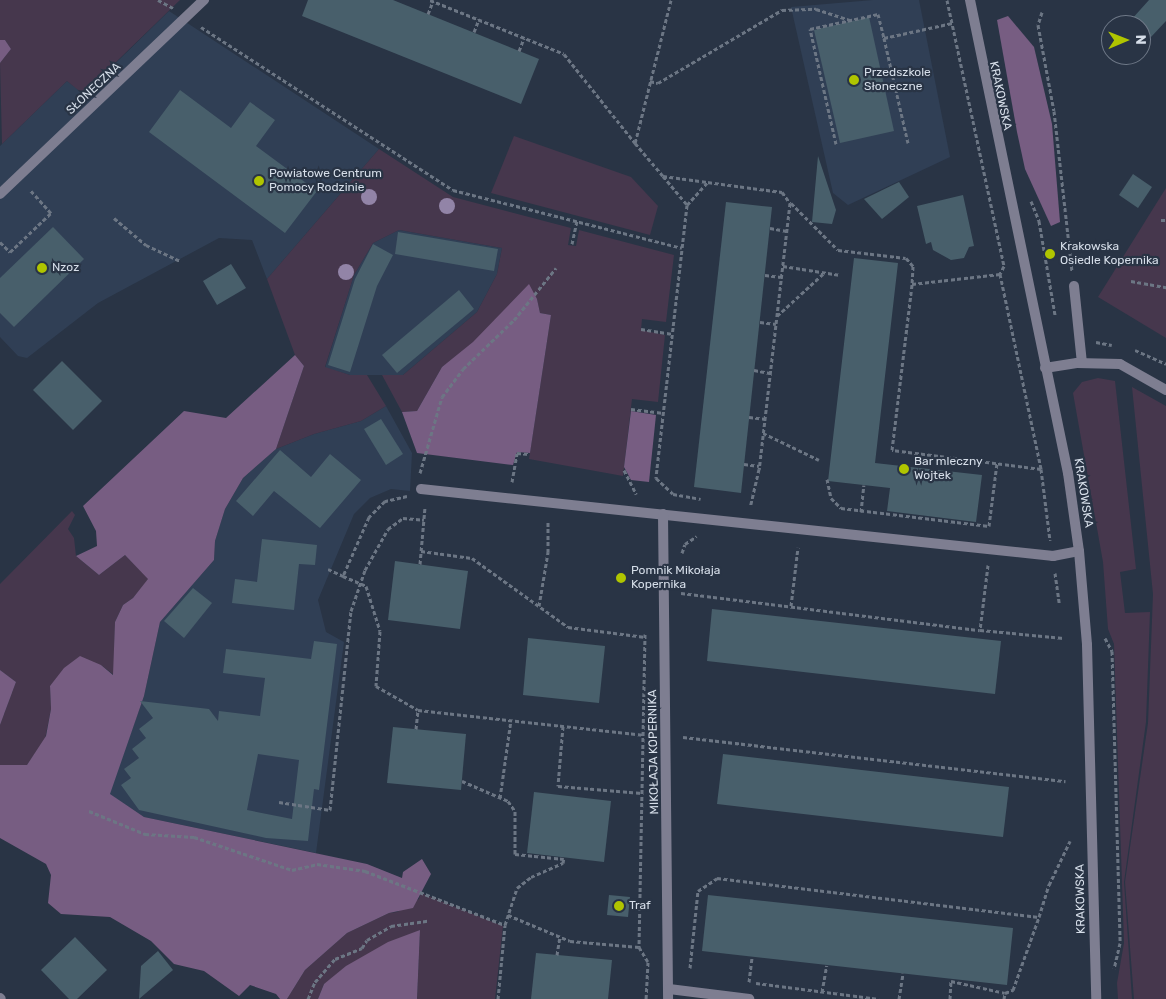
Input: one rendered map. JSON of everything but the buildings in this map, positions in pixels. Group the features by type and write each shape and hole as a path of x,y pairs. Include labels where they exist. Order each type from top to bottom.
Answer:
{"street":[{"name":"SŁONECZNA","path":"0,194 204,0"},
{"name":"KRAKOWSKA","path":"970,0 1068,473 1079,551 1087,645 1096,999"},
{"path":"1074,286 1082,363"},
{"path":"1045,368 1082,363 1120,364 1166,390"},
{"path":"421,488 1053,556 1079,551"},
{"name":"MIKOŁAJA KOPERNIKA","path":"663,514 668,994 749,999"}],"path":[{"path":"635,143 671,0"},
{"path":"948,0 1004,266 1000,274 1040,469 1059,603"},
{"path":"428,14 432,1 564,54 687,205"},
{"path":"650,82 658,84 782,10 816,9 850,20"},
{"path":"1042,12 1038,25 1054,111 1074,286"},
{"path":"836,144 810,29 878,14 908,143"},
{"path":"187,17 453,190 568,217 682,248"},
{"path":"474,32 479,20"},
{"path":"884,38 952,23"},
{"path":"519,51 524,38"},
{"path":"663,176 782,192 790,203 838,250 906,258 913,266 912,284 892,450 1040,469"},
{"path":"701,499 673,494 656,478 687,205 708,182"},
{"path":"0,242 10,252 51,213 26,186"},
{"path":"750,504 759,466 790,203"},
{"path":"114,218 146,245 181,261"},
{"path":"1161,220 1166,220"},
{"path":"572,244 577,221"},
{"path":"770,228 787,231"},
{"path":"783,266 840,275"},
{"path":"419,476 442,397 463,369 514,320 556,268"},
{"path":"777,316 825,272"},
{"path":"912,284 1000,274"},
{"path":"765,275 781,277"},
{"path":"1131,281 1166,287"},
{"path":"760,322 776,324"},
{"path":"641,330 673,334"},
{"path":"754,370 770,373"},
{"path":"631,409 664,413"},
{"path":"749,417 765,419"},
{"path":"763,433 819,460"},
{"path":"514,469 517,453 529,454"},
{"path":"826,478 831,498 840,508 989,526 997,463"},
{"path":"744,464 759,466"},
{"path":"862,512 864,485"},
{"path":"343,576 369,517 385,501 410,497"},
{"path":"420,564 426,498"},
{"path":"539,606 548,552 548,502"},
{"path":"279,802 330,810 351,611 360,584 388,530 403,518 424,520"},
{"path":"791,606 800,529"},
{"path":"680,558 686,544 704,532"},
{"path":"421,551 472,558 568,627 645,638"},
{"path":"980,630 988,564"},
{"path":"328,569 366,586 380,631 376,686 418,710 643,735"},
{"path":"679,584 679,592 980,630 1064,638"},
{"path":"645,628 639,947 648,962 646,999"},
{"path":"416,729 418,710"},
{"path":"500,798 511,720"},
{"path":"563,726 558,786 642,793"},
{"path":"676,736 1065,781"},
{"path":"462,781 508,801 515,811 515,854 564,858 564,863 531,877 517,888 505,925 498,999"},
{"path":"89,811 145,834 194,837 292,870 317,864 365,871 505,925"},
{"path":"950,999 951,980 1005,993 1013,990 1049,885 1070,841"},
{"path":"690,968 698,891 717,878 1039,917"},
{"path":"508,915 560,935 570,941 639,947"},
{"path":"308,999 316,982 335,959 362,948 368,940 391,926 428,921"},
{"path":"557,955 560,935"},
{"path":"749,982 752,957"},
{"path":"822,992 827,965"},
{"path":"899,999 903,973"},
{"path":"740,981 879,999"},
{"path":"1004,999 1005,993"}],"shaded area":[{"path":"0,0 180,0 83,94 67,81 2,144 0,63 11,49 5,40 0,40"},
{"path":"873,0 919,0 950,157 848,205 833,193 791,7"},
{"path":"169,11 379,149 267,279 252,240 219,238 98,303 27,358 18,356 0,337 0,146 67,81 84,94"},
{"path":"1008,16 1034,47 1052,124 1060,222 1051,226 1025,169 1017,132 997,20"},
{"path":"0,40 5,40 11,49 0,63"},
{"path":"514,136 631,177 658,206 650,235 491,193"},
{"path":"379,149 453,197 571,228 568,245 576,246 579,230 674,255 666,322 642,319 641,330 665,335 658,402 632,399 623,476 529,459 551,315 540,313 537,299 442,367 417,411 402,412 382,375 403,375 477,312 497,274 502,248 399,230 373,243 354,275 325,367 350,375 367,375 386,406 361,421 314,434 276,449 304,366 295,355 267,279"},
{"path":"1166,188 1166,338 1098,297"},
{"path":"399,230 502,248 497,274 477,312 403,375 350,375 325,368 354,275 373,243"},
{"path":"529,284 537,299 540,313 551,315 530,453 517,452 513,465 417,453 402,412 417,411 442,367 473,342"},
{"path":"295,355 304,366 276,449 243,478 225,509 215,541 214,560 160,622 144,696 110,794 144,817 367,864 402,878 403,872 422,859 431,874 413,908 389,913 347,933 305,970 287,999 280,999 276,994 250,985 239,996 204,971 174,964 151,941 110,917 61,914 48,903 51,875 46,864 0,838 0,765 27,765 46,736 51,709 50,686 64,668 80,656 101,665 113,675 115,622 123,605 133,598 148,579 125,555 99,575 76,556 97,546 96,531 83,506 184,411 226,418"},
{"path":"1098,378 1115,381 1136,569 1120,572 1125,613 1150,612 1146,722 1124,882 1132,999 1118,999 1117,983 1124,943 1114,644 1108,629 1103,562 1073,393 1082,382"},
{"path":"1132,387 1166,406 1166,999 1134,999 1125,882 1148,723 1153,594"},
{"path":"386,406 412,453 410,491 391,489 370,498 354,514 318,600 326,632 344,642 316,853 144,817 109,794 144,696 160,622 214,560 215,541 225,509 243,478 276,449 314,434 361,421"},
{"path":"631,411 656,415 649,482 631,480 624,467"},
{"path":"72,511 75,515 68,529 74,538 76,556 99,575 125,555 149,579 133,598 123,605 115,622 114,675 101,665 50,686 51,709 45,739 27,765 0,765 0,725 16,682 0,670 0,584"},
{"path":"0,670 16,682 0,725"},
{"path":"421,893 503,926 495,999 417,999 420,930 324,984 318,999 287,999 305,970 347,933 389,913 397,912 419,899"},
{"path":"420,930 417,999 318,999 324,984 346,966 388,942"}],"place":[{"name":"Przedszkole Słoneczne","path":"854,80"},
{"name":"Powiatowe Centrum Pomocy Rodzinie","path":"259,181"},
{"name":"Krakowska Osiedle Kopernika","path":"1050,254"},
{"name":"Nzoz","path":"42,268"},
{"name":"Bar mleczny Wojtek","path":"904,469"},
{"name":"Pomnik Mikołaja Kopernika","path":"621,578"},
{"name":"Traf","path":"619,906"}]}
